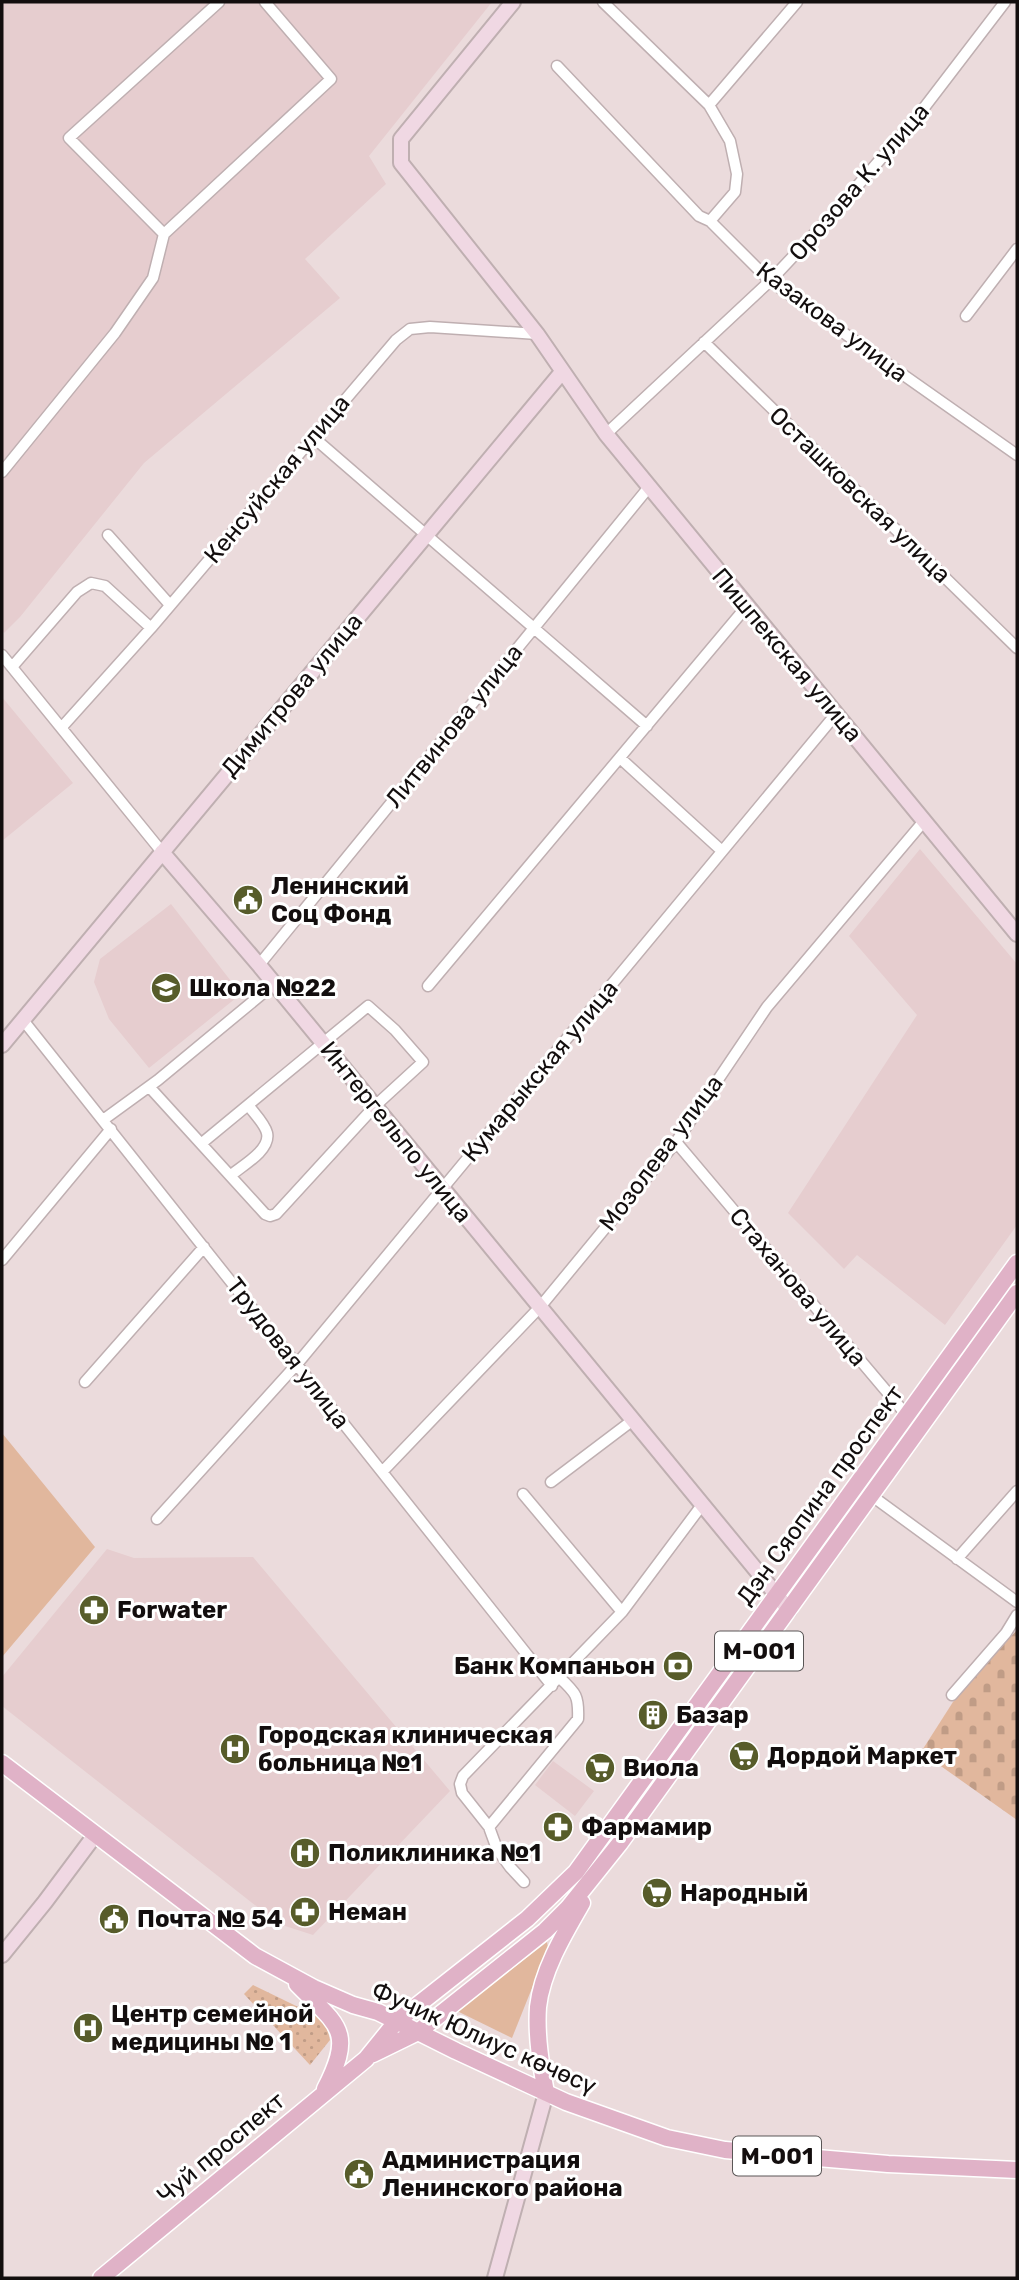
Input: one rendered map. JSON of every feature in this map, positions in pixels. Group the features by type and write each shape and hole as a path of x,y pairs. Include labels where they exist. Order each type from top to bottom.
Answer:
{"main road":[{"name":"Дэн Сяопина проспект","path":"396,2022 527,1920 576,1872 1017,1263"},
{"name":"Дэн Сяопина проспект","path":"418,2032 545,1931 600,1870 920,1432 1017,1293"},
{"name":"Фучик Юлиус көчөсү","path":"2,1763 255,1956 288,1975 418,2032 546,2093 667,2138 725,2150 888,2164 1017,2169"},
{"path":"546,2093 538,2042 538,2007 541,1993 560,1944 600,1870"},
{"path":"288,1975 332,2020 341,2040 338,2062 323,2093"},
{"name":"Чуй проспект","path":"371,2055 396,2022"},
{"name":"Чуй проспект","path":"101,2278 371,2055 418,2032"}],"street":[{"path":"164,234 69,138 219,2"},
{"path":"2,472 115,333 153,278 164,234 331,79 265,2"},
{"name":"Пишпекская улица","path":"513,2 401,139 401,163 537,334 606,434 1017,934"},
{"path":"603,2 709,105 730,141 737,174 735,191 710,221"},
{"path":"709,105 797,2"},
{"name":"Орозова К. улица","path":"606,434 770,281 833,214 917,117 1004,2"},
{"name":"Казакова улица","path":"557,66 699,216 710,221 770,281 1017,456"},
{"path":"965,316 1017,249"},
{"name":"Кенсуйская улица","path":"62,727 151,628 396,340 410,329 430,327 537,334"},
{"name":"Осташковская улица","path":"704,342 1017,648"},
{"name":"Димитрова улица","path":"2,1045 562,372"},
{"path":"313,437 647,726"},
{"name":"Литвинова улица","path":"259,965 649,487"},
{"path":"108,535 170,605"},
{"path":"12,667 77,592 91,583 105,586 151,628"},
{"path":"428,986 747,606"},
{"name":"Интергельпо улица","path":"2,654 162,852 259,965 789,1610"},
{"name":"Кумарыкская улица","path":"157,1519 297,1364 836,714"},
{"path":"620,758 722,851"},
{"name":"Мозолева улица","path":"382,1472 540,1307 676,1142 767,1007 924,821"},
{"path":"103,1120 158,1080 274,984"},
{"path":"153,1091 265,1214 270,1216 276,1214 374,1106 423,1062 395,1030 368,1006 202,1143"},
{"name":"Трудовая улица","path":"23,1020 552,1686"},
{"path":"231,1175 262,1149 267,1140 267,1132 247,1105"},
{"path":"2,1260 111,1129"},
{"name":"Стаханова улица","path":"676,1142 920,1432"},
{"path":"85,1382 204,1247"},
{"path":"551,1482 633,1420"},
{"path":"957,1559 1017,1491"},
{"path":"523,1494 622,1612"},
{"path":"872,1496 1017,1602"},
{"path":"524,1882 497,1849 489,1827 462,1793 460,1784 463,1776 622,1612 702,1505"},
{"path":"951,1695 1006,1633 1017,1615"},
{"path":"489,1827 578,1719 579,1704 576,1693 560,1678"},
{"path":"2,1955 95,1835"},
{"path":"495,2278 546,2093"}],"shaded area":[{"path":"2,2 492,2 369,156 386,184 305,259 340,298 144,463 20,617 4,633 2,630"},
{"path":"2,697 73,783 2,841"},
{"path":"920,849 1017,964 1017,1225 945,1325 857,1255 844,1269 788,1213 917,1015 849,936"},
{"name":"Школа №22","path":"171,904 241,994 149,1068 109,1019 94,982 100,959"},
{"name":"Городская клиническая больница №1","path":"107,1549 134,1558 253,1557 450,1791 313,1935 279,1924 2,1706 2,1677"},
{"path":"553,1761 594,1791 575,1816 535,1785"}],"green space":[{"path":"2,1433 95,1547 2,1657"},
{"path":"1017,1630 1017,1820 921,1752 960,1691"},
{"path":"547,1942 548,1948 512,2038 457,2011"},
{"path":"253,1985 325,2020 330,2040 310,2065 244,1994"}],"place":[{"name":"Ленинский Соц Фонд","path":"248,900"},
{"name":"Школа №22","path":"166,988"},
{"name":"Forwater","path":"94,1610"},
{"name":"Банк Компаньон","path":"678,1666"},
{"name":"Базар","path":"653,1715"},
{"name":"Городская клиническая больница №1","path":"235,1749"},
{"name":"Дордой Маркет","path":"744,1756"},
{"name":"Виола","path":"600,1768"},
{"name":"Фармамир","path":"558,1827"},
{"name":"Поликлиника №1","path":"305,1853"},
{"name":"Народный","path":"657,1893"},
{"name":"Неман","path":"305,1912"},
{"name":"Почта № 54","path":"114,1919"},
{"name":"Центр семейной медицины № 1","path":"88,2028"},
{"name":"Администрация Ленинского района","path":"359,2174"}]}
